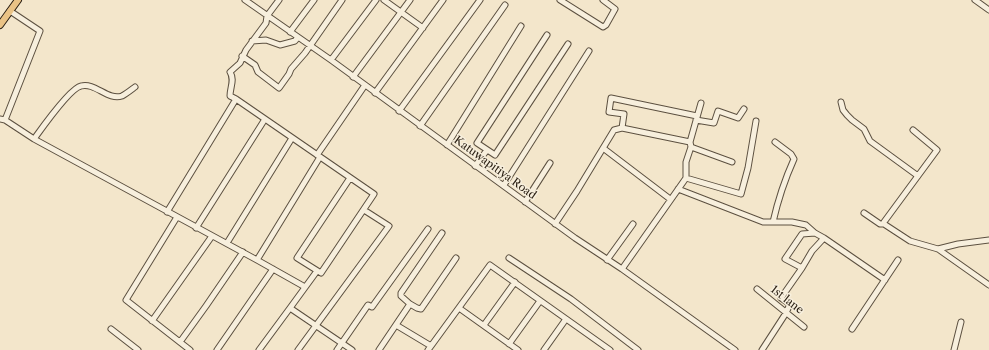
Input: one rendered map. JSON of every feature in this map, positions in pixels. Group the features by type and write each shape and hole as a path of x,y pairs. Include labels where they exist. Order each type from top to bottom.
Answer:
{"main road":[{"path":"0,25 15,1"}],"street":[{"path":"279,0 267,16 266,23 242,56 240,63 230,72 233,82 230,89 230,96 374,194 321,273 297,258 350,178"},
{"path":"290,32 314,0"},
{"path":"242,56 255,65 258,72 279,88 291,69 310,46 342,0"},
{"path":"331,60 376,0"},
{"path":"384,0 423,28"},
{"path":"353,77 410,0"},
{"path":"375,93 443,0"},
{"path":"399,111 480,0"},
{"path":"560,0 603,27 606,25 615,9 603,0"},
{"path":"975,0 989,10"},
{"name":"Katuwapitiya Road","path":"249,1 267,16 331,60 555,224 622,269 734,350"},
{"path":"420,126 505,5"},
{"path":"10,11 40,31 3,120 305,287"},
{"path":"447,145 521,26"},
{"path":"547,35 477,143 495,155 568,44"},
{"path":"252,41 270,41 280,45 295,41 298,37"},
{"path":"504,186 589,51"},
{"path":"34,138 66,98 79,86 85,85 114,97 122,96 135,87"},
{"path":"257,260 319,156 365,86"},
{"path":"622,128 624,114 608,112 611,98 714,123 718,111 738,118 744,109"},
{"path":"167,212 236,99"},
{"path":"841,102 843,110 852,120 864,129 870,141 918,176"},
{"path":"622,269 686,178 686,162 701,103"},
{"path":"196,228 265,119"},
{"path":"686,178 741,194 748,168 756,121"},
{"path":"555,224 614,130 622,128 690,145 732,162"},
{"path":"884,224 937,150 913,130"},
{"path":"227,243 292,138"},
{"path":"773,222 776,205 794,159 792,154 774,142"},
{"path":"603,148 670,199"},
{"path":"475,166 487,150"},
{"path":"525,202 550,163"},
{"path":"678,189 764,222 792,222 806,225 815,233 885,280"},
{"path":"298,350 389,226 364,210"},
{"path":"864,213 880,224 884,224 910,240 938,249 989,285"},
{"path":"177,217 126,300 190,350"},
{"path":"607,260 633,224"},
{"path":"337,350 368,305 372,307 428,229"},
{"path":"442,233 401,293 401,296 410,304 417,308 421,308 456,258"},
{"path":"802,268 785,259 802,234 815,233"},
{"path":"152,321 212,236"},
{"path":"762,350 786,313 790,304 781,298 812,251 824,238"},
{"path":"938,249 958,244 989,240"},
{"path":"180,342 243,252"},
{"path":"509,258 571,299 638,350"},
{"path":"852,329 898,260"},
{"path":"396,326 429,348 490,265 610,350"},
{"path":"217,350 274,269"},
{"path":"259,350 317,270"},
{"path":"484,325 515,282"},
{"name":"1st lane","path":"757,289 804,327"},
{"path":"510,344 540,301"},
{"path":"380,350 410,304"},
{"path":"290,308 352,350"},
{"path":"459,308 518,350"},
{"path":"544,350 566,319"},
{"path":"954,350 961,322"},
{"path":"111,329 138,350"}]}
